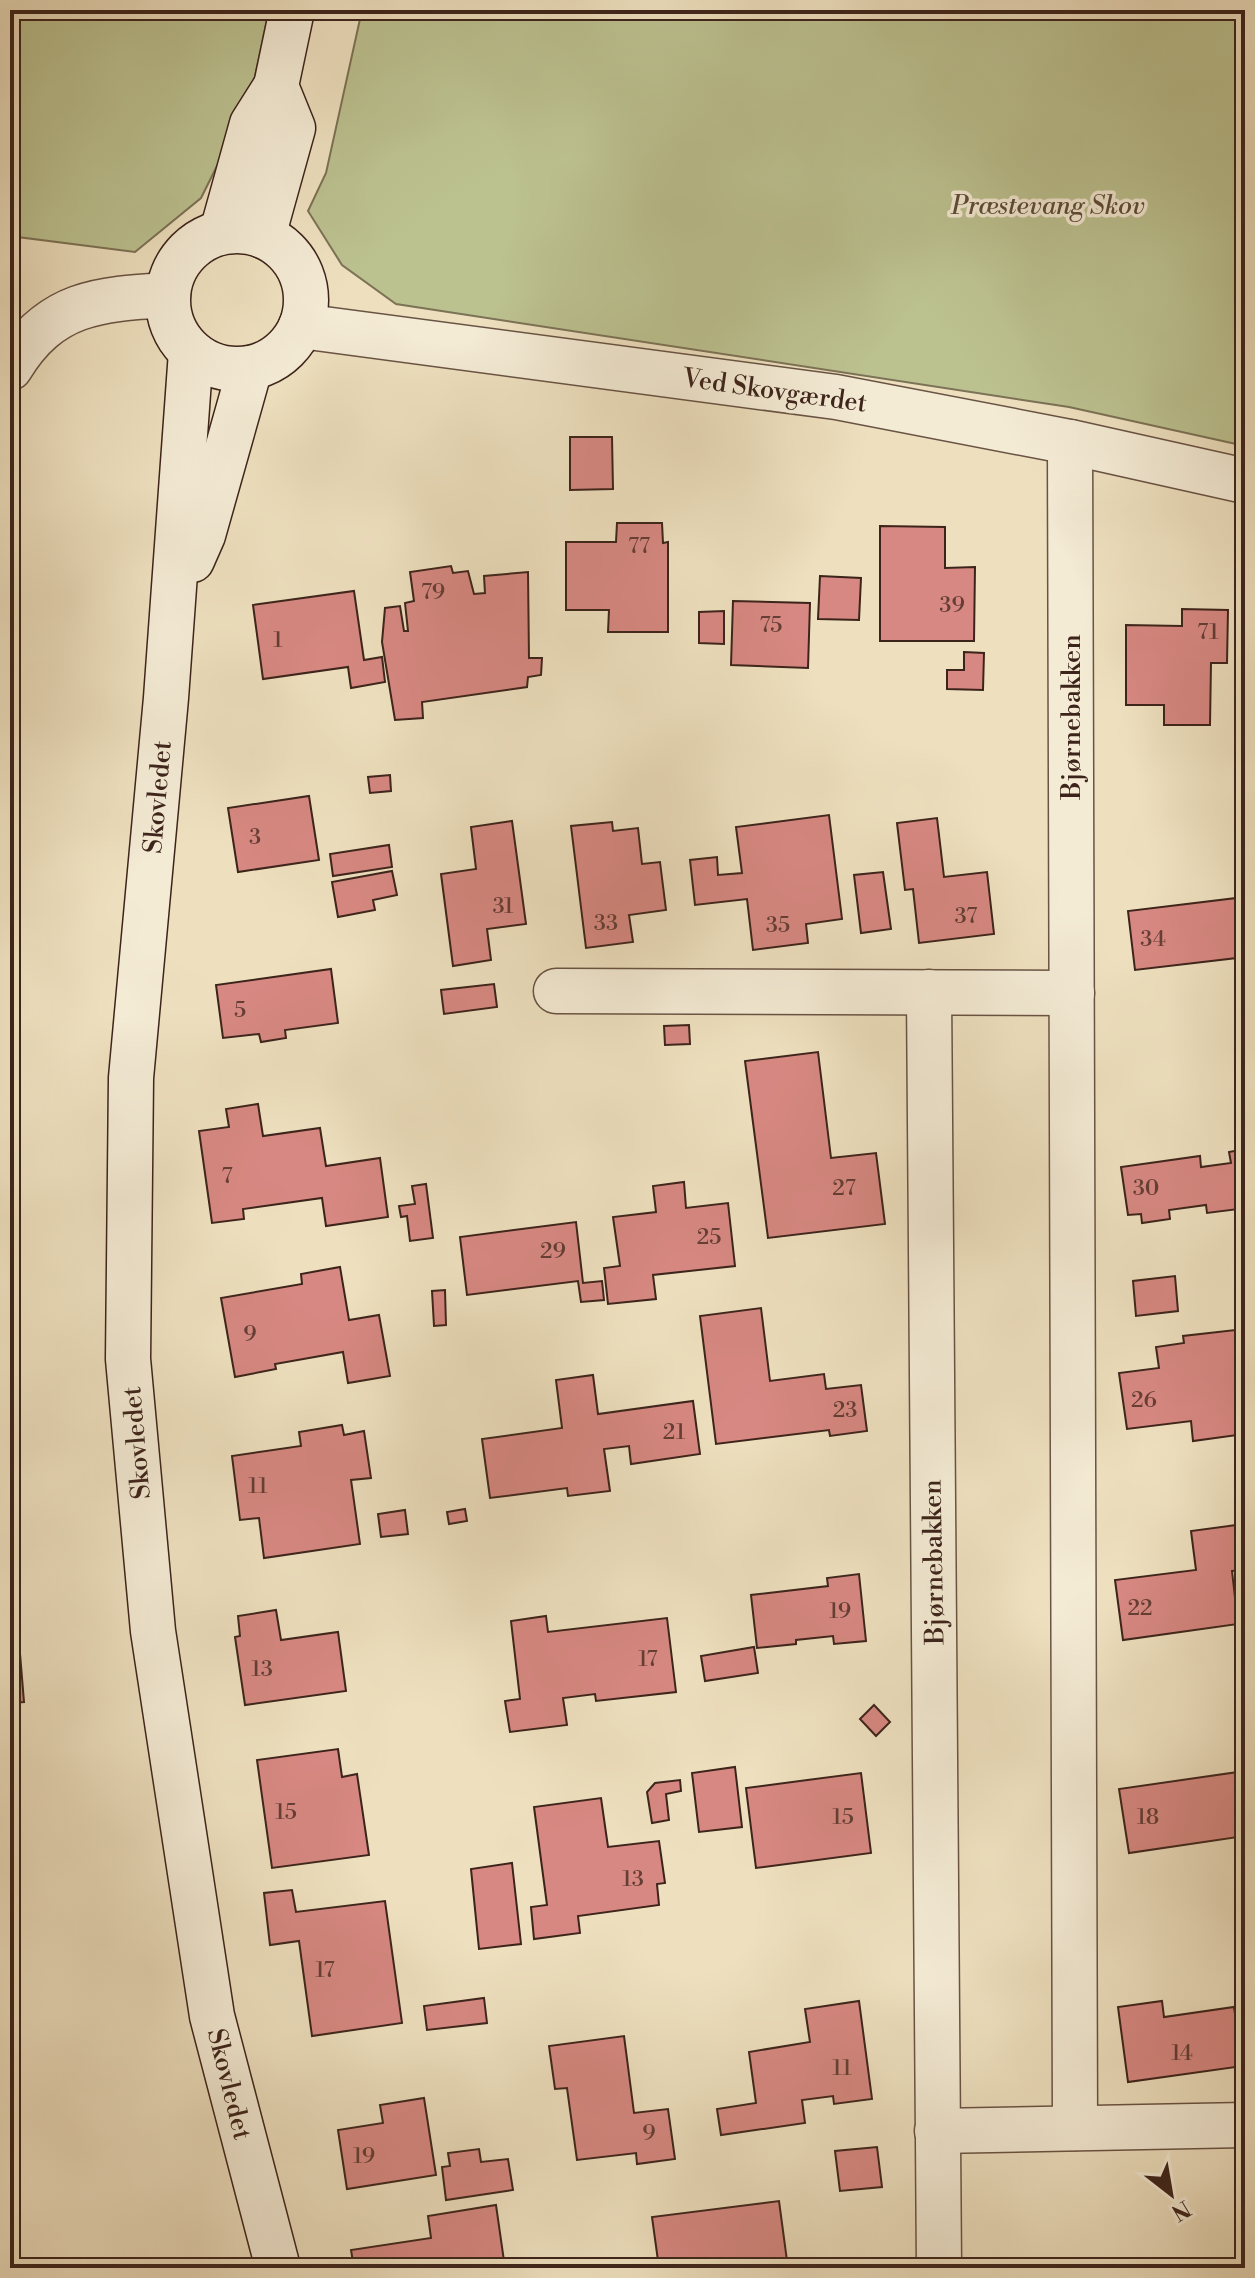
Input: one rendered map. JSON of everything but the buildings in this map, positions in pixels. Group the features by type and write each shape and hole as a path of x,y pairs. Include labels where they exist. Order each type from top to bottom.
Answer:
{"street":[{"path":"243,234 252,124 276,86 292,10"},
{"path":"243,234 288,253 301,275 306,300 301,326 295,338 275,358 250,368 236,369 209,363 191,352 173,327 168,295 182,258 202,240 243,234"},
{"path":"10,368 22,348 54,317 107,299 168,295"},
{"name":"Ved Skovgærdet","path":"301,326 836,397 1070,442 1245,481"},
{"name":"Skovledet","path":"191,352 173,607 131,1078 128,1359 153,1631 212,2016 278,2268"},
{"name":"Skovledet","path":"173,607 203,535 250,368"},
{"name":"Bjørnebakken","path":"1070,442 1075,2128"},
{"path":"556,991 1072,993"},
{"name":"Bjørnebakken","path":"929,992 939,2268"},
{"path":"937,2131 1245,2125"}],"green space":[{"path":"10,10 269,10 250,100 201,198 135,252 10,236"},
{"name":"Præstevang Skov","path":"362,10 1245,10 1245,446 1069,407 396,304 342,265 308,211 326,173"}]}
